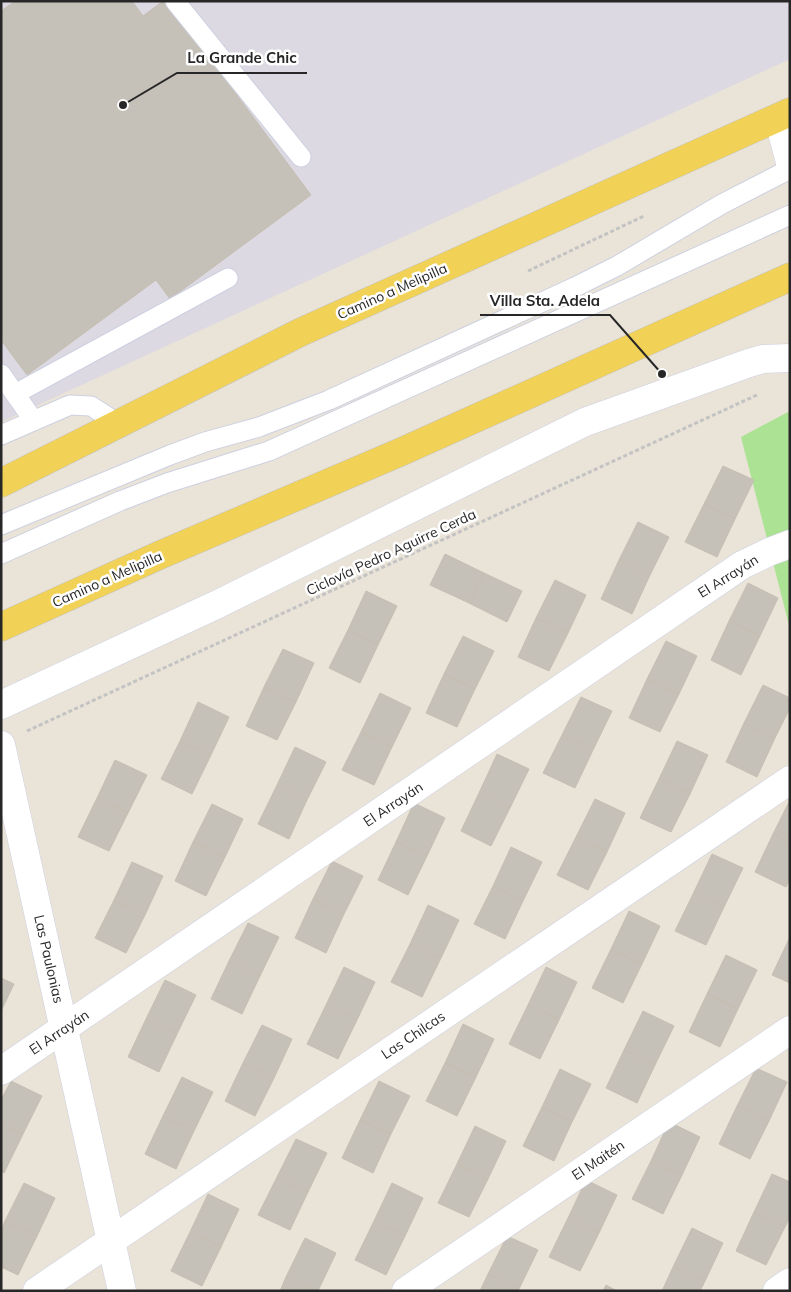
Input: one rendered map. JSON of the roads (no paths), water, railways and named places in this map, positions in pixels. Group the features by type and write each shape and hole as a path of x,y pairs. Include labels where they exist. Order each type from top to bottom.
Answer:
{"main road":[{"name":"Camino a Melipilla","path":"1,483 301,332 784,115"},
{"name":"Camino a Melipilla","path":"1,627 160,555 403,451 790,277"}],"street":[{"path":"784,115 790,162"},
{"path":"1,705 218,604 585,422 749,363 764,359 790,358"},
{"name":"El Arrayán","path":"1,1071 742,565 790,544"},
{"name":"Las Paulonias","path":"10,740 8,816 64,1029 122,1291"},
{"name":"Las Chilcas","path":"37,1291 790,780"},
{"name":"El Maitén","path":"406,1291 790,1030"},
{"path":"777,1291 790,1282"}],"lane":[{"path":"175,1 301,157"},
{"path":"1,525 170,454 259,427 329,400 617,266 722,204 790,169"},
{"path":"1,554 120,501 167,483 269,451 790,215"},
{"path":"15,394 228,278"},
{"path":"1,374 34,421"},
{"path":"1,435 70,405 91,406 119,424"}],"place":[{"name":"La Grande Chic","path":"123,105"},
{"name":"Villa Sta. Adela","path":"662,374"}]}
